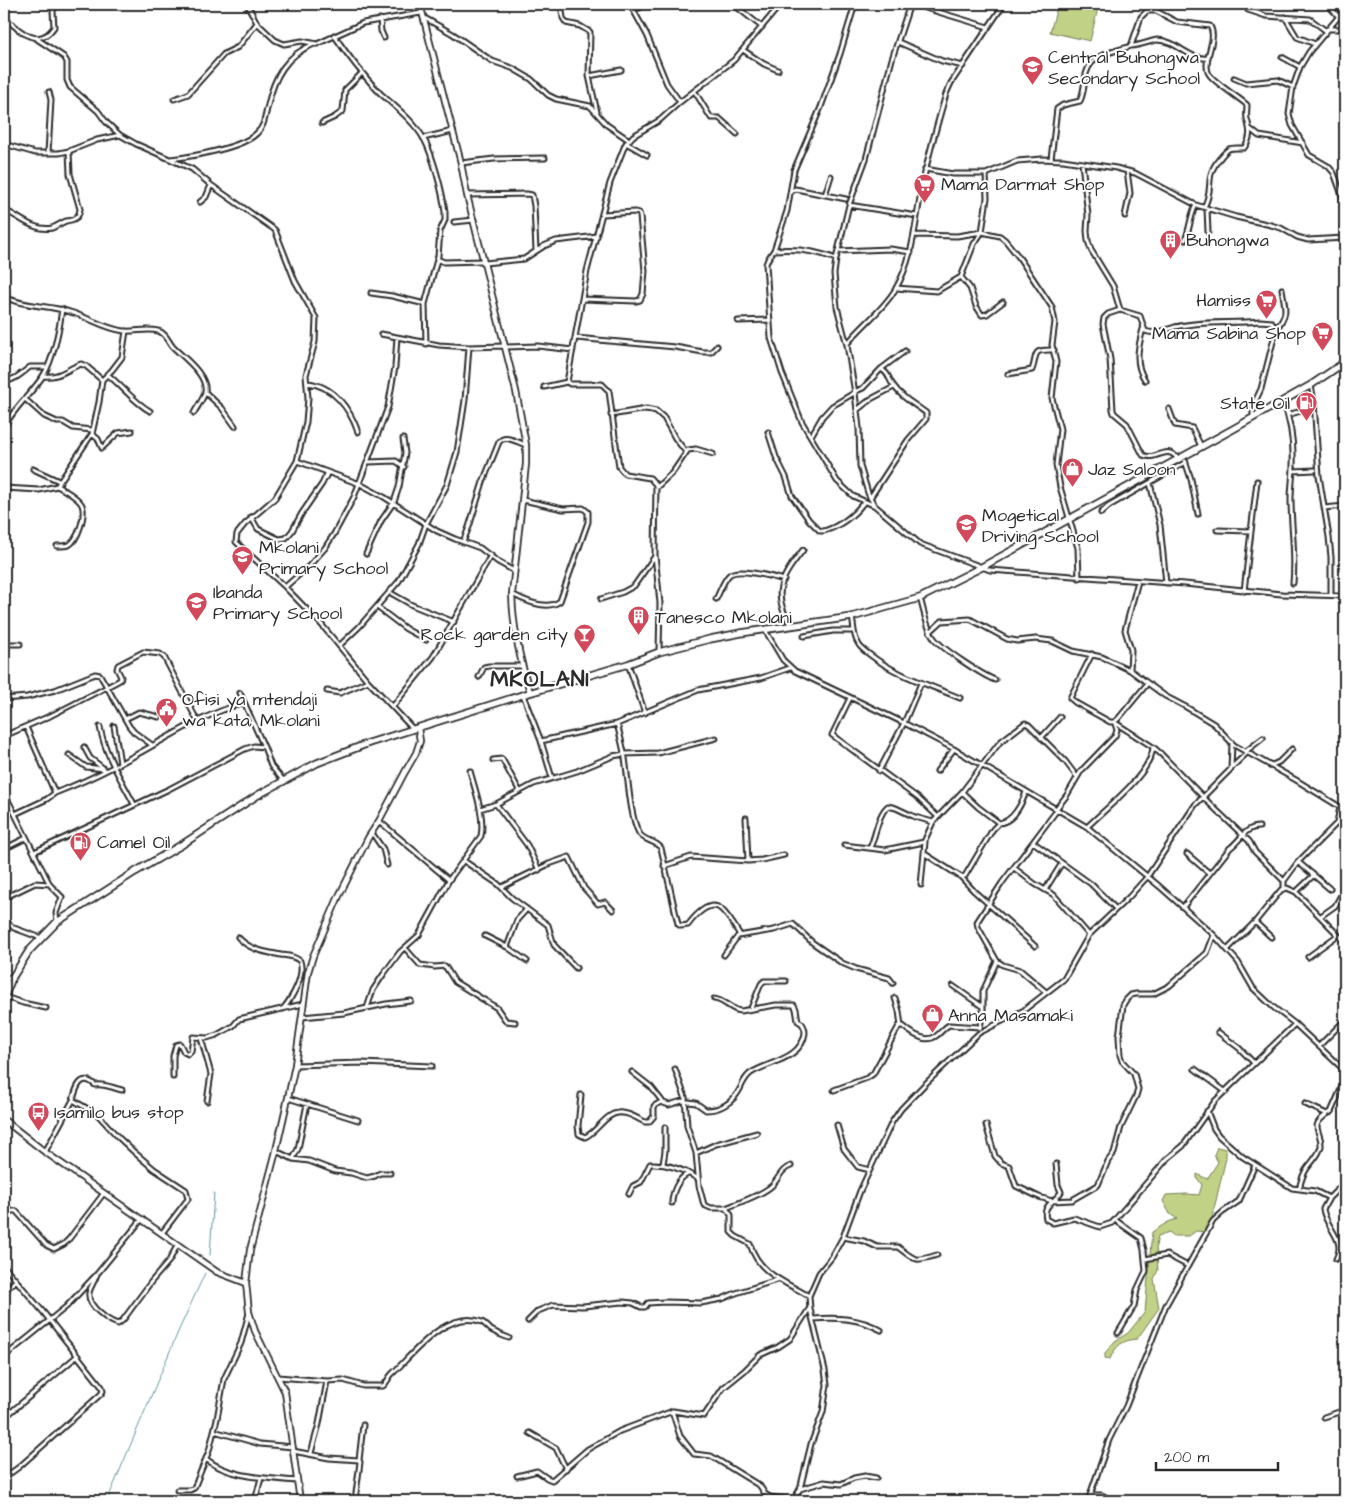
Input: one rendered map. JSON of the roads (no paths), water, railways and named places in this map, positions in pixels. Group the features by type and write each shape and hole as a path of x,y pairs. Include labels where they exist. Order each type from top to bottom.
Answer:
{"highway":[{"path":"4,997 12,978 29,951 57,922 283,780 317,763 343,752 416,728 522,694 628,664 659,652 710,639 764,629 852,617 920,598 982,567 1182,459 1201,446 1311,385 1345,362"}],"street":[{"path":"38,39 47,36 54,27 53,11 56,4"},
{"path":"247,4 257,23 269,36 289,44 302,41 314,44"},
{"path":"420,4 462,163 467,195 506,346 526,445 523,500 512,594 513,612 530,692"},
{"path":"561,4 563,18 566,23 580,26 590,32 589,76 597,113"},
{"path":"630,4 646,34 667,84 680,102"},
{"path":"633,10 645,6 666,4"},
{"path":"733,4 762,27"},
{"path":"567,382 587,271 612,177 621,152 628,142 660,120 734,60 782,4"},
{"path":"855,4 824,99 794,170 787,211 774,250 766,264 771,338 782,373 802,422 837,481 853,496 874,505"},
{"path":"891,4 910,4 988,27"},
{"path":"910,4 887,77 866,159 849,205 834,274 837,307 846,345 860,435 860,466 874,505 920,544 990,570 1309,596 1345,596"},
{"path":"846,345 857,331 881,308 896,288 910,252 925,169 946,94 951,83 1004,4"},
{"path":"1327,4 1338,17"},
{"path":"1345,8 1315,44 1300,67 1293,87 1289,119 1309,154 1328,166 1334,173 1343,198 1345,216"},
{"path":"1248,10 1261,15 1310,19 1326,30 1345,29"},
{"path":"1130,46 1141,17 1147,11 1156,12 1177,22 1210,26 1212,33 1207,71 1209,75 1246,106 1250,129 1249,138 1244,148 1235,146 1228,149 1213,167 1206,208 1208,232"},
{"path":"169,159 192,156 237,144 255,135 264,124 270,94 286,64 295,53 363,23 380,19 422,15 453,34 486,58 512,68 531,80 548,95 575,104 588,105 628,142 648,155"},
{"path":"4,17 16,28 60,52 68,67 68,83 120,135 192,169 211,185 260,218 278,234 295,282 316,318 315,342 306,374 308,398 306,422 297,461 275,498 251,518 237,534 236,542 285,587 321,624 368,681 416,728 420,741 416,753 404,772 339,896 313,956 308,972 288,1098 276,1151 253,1234 246,1284 249,1312 255,1331 284,1392 300,1501"},
{"path":"1285,17 1297,37 1315,44"},
{"path":"380,19 384,38"},
{"path":"174,99 188,94 224,54 238,47 257,23"},
{"path":"334,35 362,74 402,112 423,138 430,153 445,212 445,220 440,231 437,259 425,304 426,344"},
{"path":"1051,160 1057,109 1063,105 1080,101 1086,72 1095,59 1106,52 1157,40 1174,44 1196,57 1208,58"},
{"path":"898,42 942,61 963,66"},
{"path":"742,50 764,64 778,70"},
{"path":"1282,57 1300,67"},
{"path":"589,76 621,70"},
{"path":"322,123 343,111 345,90 362,74"},
{"path":"1234,78 1246,83 1274,80 1293,87"},
{"path":"48,153 51,100 49,92"},
{"path":"695,92 712,119 718,118 738,134"},
{"path":"1250,129 1259,136 1303,143"},
{"path":"423,138 453,130"},
{"path":"4,144 35,153 48,153 69,151 98,140 120,135"},
{"path":"4,210 33,226 51,228 60,223 75,219 80,209 70,174 69,151"},
{"path":"462,163 545,158"},
{"path":"925,169 953,174 986,174 1017,162 1051,160 1082,163 1127,171 1141,176 1196,205 1281,228 1297,237 1308,240 1345,238"},
{"path":"1082,163 1088,215 1088,241 1091,250 1113,286 1120,310"},
{"path":"1125,216 1130,193 1127,171"},
{"path":"896,288 937,292 961,277 974,244 982,232 987,198 986,174"},
{"path":"825,196 831,176"},
{"path":"200,202 206,197 211,185"},
{"path":"791,191 794,189 801,190 846,199"},
{"path":"467,195 532,195 536,251"},
{"path":"849,205 917,216"},
{"path":"1185,240 1192,212 1196,205"},
{"path":"582,299 636,301 640,300 643,294 645,272 639,213 603,214"},
{"path":"454,222 474,220"},
{"path":"914,235 957,236 982,232 1000,236 1005,240 1048,301 1054,316 1055,328 1052,341 1056,370 1052,398 1060,428 1056,465 1060,487 1079,556 1079,578"},
{"path":"437,259 444,262 485,262 524,259 544,246 562,240 597,236"},
{"path":"774,250 805,249 836,259"},
{"path":"838,251 890,249 910,252"},
{"path":"961,277 970,288 976,306 982,315 987,314 1003,302"},
{"path":"1253,418 1253,406 1261,390 1276,330 1284,319 1282,289"},
{"path":"371,293 425,304"},
{"path":"4,297 20,304 62,309 112,328 126,331 156,330 163,333 173,347 185,356 201,376 205,392 222,408 236,426"},
{"path":"4,428 10,415 25,399 48,367 60,327 62,309"},
{"path":"1145,380 1138,366 1137,355 1143,329 1140,316 1120,310 1108,314 1104,318 1103,324 1110,359 1113,410 1126,424 1143,455 1150,457 1168,452 1182,459 1191,479 1198,514"},
{"path":"738,321 769,320"},
{"path":"1143,329 1147,332 1152,332 1165,331 1191,324 1260,321 1272,322 1276,330"},
{"path":"4,488 39,490 56,486 60,481 92,432 100,402 102,380 122,357 126,331"},
{"path":"381,334 426,344 469,347 538,346 573,350"},
{"path":"285,587 308,567 325,548 360,484 388,407 395,367 397,337"},
{"path":"576,338 675,347 703,352 711,352 717,346"},
{"path":"339,646 399,581 409,565 426,524 447,485 458,452 465,400 469,347"},
{"path":"1008,374 1032,370 1036,353 1043,350 1054,350"},
{"path":"811,436 822,417 832,406 863,388 881,369 905,351"},
{"path":"43,376 59,376 82,364 102,380"},
{"path":"4,381 13,379 33,366 48,367"},
{"path":"870,498 908,440 926,419 927,415 923,410 908,401 894,387 888,373 881,369"},
{"path":"107,374 136,401 150,411"},
{"path":"544,387 567,382 570,384 597,383 606,386 609,390 619,467 625,474 650,478 656,485 655,555 660,603 659,652"},
{"path":"307,383 319,386 336,396 353,419 358,432"},
{"path":"1311,385 1319,476 1331,557 1331,595"},
{"path":"856,411 871,399 894,387"},
{"path":"194,412 205,392"},
{"path":"25,399 44,416 57,422 63,422 73,428 92,432 102,448 118,433 132,431"},
{"path":"1284,401 1293,441 1291,500 1295,563 1293,583"},
{"path":"1288,413 1291,414 1311,408"},
{"path":"611,415 646,409 656,411 664,418 675,438 686,452"},
{"path":"1169,409 1175,426 1192,428 1201,446"},
{"path":"768,432 792,496 817,528 824,531 834,527 845,520 864,502"},
{"path":"462,542 499,442 501,439 506,438 526,445"},
{"path":"366,554 381,521 394,502 400,487 404,467 405,447 403,439"},
{"path":"656,489 673,472 686,452 696,449 713,454"},
{"path":"1101,514 1109,506 1150,483 1182,459"},
{"path":"368,462 396,460 404,467"},
{"path":"297,461 327,474 360,484 394,502 437,531 480,548 498,562 514,571"},
{"path":"33,469 60,481"},
{"path":"1293,471 1315,470"},
{"path":"251,518 258,529 279,539 286,538 327,474"},
{"path":"1244,591 1257,481"},
{"path":"1150,483 1160,525 1166,583"},
{"path":"56,486 82,505 82,523 77,538 69,544 57,546"},
{"path":"512,594 542,605 554,605 560,601 588,522 588,512 582,508 563,509 523,500"},
{"path":"1324,508 1345,506"},
{"path":"1217,530 1250,531"},
{"path":"791,626 779,602 788,570 804,550"},
{"path":"393,706 433,657 454,622 475,580 491,555"},
{"path":"601,599 623,592 634,586 655,555"},
{"path":"716,599 725,581 734,572 754,573 784,580"},
{"path":"1130,670 1131,650 1125,630 1138,581"},
{"path":"389,592 412,605 454,622"},
{"path":"920,598 930,632 937,642 976,671 995,680"},
{"path":"377,607 406,630 426,640"},
{"path":"852,617 858,644 875,658 894,671 960,698"},
{"path":"930,632 942,622 970,619 1007,639 1017,641 1036,639 1052,641 1073,651 1102,657 1130,670 1165,696 1214,724 1232,743 1345,810"},
{"path":"764,629 790,668 904,722 983,765 1087,827 1214,935 1238,962 1253,988 1345,1070"},
{"path":"804,636 833,631 854,631"},
{"path":"4,644 20,644"},
{"path":"4,736 50,716 107,687 121,678 117,668 118,665 143,652 160,654 167,662 198,722"},
{"path":"1092,654 1070,698 1153,747 1243,835 1256,853 1284,881"},
{"path":"628,664 645,713"},
{"path":"479,677 484,667 523,666"},
{"path":"541,741 617,724 698,690 761,678 790,668"},
{"path":"4,699 27,697 55,690 95,674 100,675 134,732 152,745"},
{"path":"327,691 340,693 368,681"},
{"path":"879,771 921,683"},
{"path":"1114,723 1147,684"},
{"path":"240,693 264,747 270,766 283,780"},
{"path":"522,694 541,741 552,778"},
{"path":"850,698 832,735 918,798 938,817"},
{"path":"15,814 105,769 115,766 198,722 244,703"},
{"path":"125,719 138,712 159,717"},
{"path":"1041,738 1060,717"},
{"path":"922,885 925,841 933,822 962,792 1000,742 1023,723 1028,724 1065,761 1077,777"},
{"path":"1046,992 1020,970 1003,965 997,961 977,922 988,903 1067,795 1077,777 1086,765 1115,736 1117,730 1114,723"},
{"path":"617,724 624,754 631,805 638,832 642,837 658,844 660,848 678,924 688,926 702,910 718,906 723,910 740,935"},
{"path":"114,726 120,763"},
{"path":"26,727 55,793"},
{"path":"100,727 105,748 134,804"},
{"path":"480,809 496,804 519,790 577,771 613,756 658,753 716,738"},
{"path":"672,1412 680,1436 694,1454 707,1455 716,1459 760,1486 765,1494 770,1497 795,1501 800,1489 811,1444 823,1412 827,1386 810,1309 809,1296 819,1273 832,1257 843,1237 860,1191 892,1122 901,1109 924,1085 979,1033 1024,1010 1064,979 1089,935 1147,877 1195,805 1246,752 1263,738"},
{"path":"1231,769 1232,743"},
{"path":"34,852 169,788 245,749 254,746 264,747"},
{"path":"84,747 90,758 105,769"},
{"path":"1087,827 1133,784 1151,759 1153,747"},
{"path":"937,771 954,749"},
{"path":"1269,766 1279,762 1292,749"},
{"path":"69,755 86,768 105,769"},
{"path":"493,760 502,759 519,790"},
{"path":"367,1008 382,975 405,948 419,936 449,880 481,836 480,809 470,771"},
{"path":"962,792 999,823 1004,823 1009,819 1026,791"},
{"path":"4,792 50,884 62,897 56,913 57,922"},
{"path":"496,804 527,845 539,870"},
{"path":"870,848 876,834 881,812 888,806 933,822"},
{"path":"1228,949 1284,888 1284,881 1298,862 1337,823 1340,807"},
{"path":"746,818 748,861"},
{"path":"379,821 449,880"},
{"path":"961,877 969,871 986,839 999,823"},
{"path":"1183,907 1198,890 1220,859 1249,829 1259,827"},
{"path":"372,833 383,849 387,865"},
{"path":"4,849 26,838"},
{"path":"844,846 885,850 919,844 925,841"},
{"path":"1033,842 1091,884 1116,909"},
{"path":"925,854 961,877 966,884 1035,946"},
{"path":"1187,854 1209,873"},
{"path":"664,866 691,857 748,861 784,855"},
{"path":"502,887 569,856 588,893 598,904 605,902 613,910"},
{"path":"464,861 502,887 550,927 554,945 576,968"},
{"path":"1298,862 1330,889"},
{"path":"1044,890 1062,863"},
{"path":"1014,868 1054,895 1089,935"},
{"path":"1296,892 1314,875"},
{"path":"4,898 35,883 50,884"},
{"path":"1284,888 1296,892 1345,942"},
{"path":"1321,916 1335,906 1345,888"},
{"path":"507,948 517,920 527,909"},
{"path":"4,920 14,928 41,938"},
{"path":"1254,922 1271,937"},
{"path":"724,955 735,938 740,935 766,932 795,924 813,943 842,963 890,979 893,983"},
{"path":"986,1125 995,1156 1001,1163 1009,1166 1016,1186 1030,1194 1052,1201 1072,1200 1098,1185 1108,1161 1114,1153 1121,1127 1138,1089 1136,1078 1120,1055 1119,1037 1123,1005 1131,995 1153,994 1168,986 1207,953 1214,935"},
{"path":"1308,957 1338,935"},
{"path":"485,936 527,961"},
{"path":"238,937 253,949 292,956 300,961 302,967 297,985 282,1010"},
{"path":"405,948 420,966 446,966 455,982 497,1008 506,1021 515,1022"},
{"path":"979,1033 984,1008 983,991 997,961"},
{"path":"4,978 12,978"},
{"path":"751,1008 764,981 786,981"},
{"path":"953,986 984,1008"},
{"path":"4,997 46,1008"},
{"path":"834,1090 867,1078 872,1074 895,1033 901,1026 895,998"},
{"path":"632,1072 651,1087 662,1101 669,1106 686,1101 696,1103 706,1110 725,1106 734,1099 749,1074 789,1056 802,1042 805,1028 798,1021 794,1005 736,1011 723,1001 714,999"},
{"path":"302,1017 344,1013 411,1001"},
{"path":"173,1077 175,1046 180,1044 184,1052 188,1054 191,1051 192,1039 195,1037 207,1038 217,1035 233,1026 239,1019 303,1004"},
{"path":"1319,1046 1345,1020"},
{"path":"1056,1164 1058,1185 1061,1192 1048,1205 1045,1213 1046,1219 1054,1223 1077,1218 1100,1227 1109,1225 1168,1158 1182,1146 1215,1101 1295,1024"},
{"path":"901,1026 922,1038 930,1039 936,1037 949,1025 980,1027"},
{"path":"1218,1032 1239,1048 1254,1064"},
{"path":"201,1038 211,1074 207,1101"},
{"path":"294,1065 360,1063 432,1066"},
{"path":"675,1069 686,1101 687,1126 696,1153 698,1179 704,1205 711,1208 726,1208 769,1189 777,1180 782,1170 791,1166"},
{"path":"1195,1069 1226,1092"},
{"path":"45,1152 82,1080 90,1080 95,1084 106,1084 111,1088 122,1090"},
{"path":"1299,1189 1306,1169 1320,1150 1321,1144 1317,1126 1320,1119 1334,1107 1345,1080"},
{"path":"581,1095 578,1126 579,1134 585,1137 615,1114 622,1113 649,1122 654,1116 654,1106 662,1101"},
{"path":"288,1098 358,1120"},
{"path":"73,1100 98,1115 134,1152 154,1169 186,1190 188,1199 162,1233"},
{"path":"293,1158 298,1148 307,1104"},
{"path":"1305,1104 1327,1114"},
{"path":"1208,1111 1214,1129 1238,1154 1284,1183 1299,1189 1315,1191 1329,1198"},
{"path":"4,1120 45,1152 217,1272 246,1284"},
{"path":"837,1125 844,1149 858,1167 870,1170"},
{"path":"663,1164 665,1127"},
{"path":"696,1153 716,1144 757,1133"},
{"path":"276,1151 335,1171 367,1178 375,1176 380,1172 390,1173"},
{"path":"629,1194 633,1186 641,1182 648,1164 663,1164 689,1173 698,1179"},
{"path":"1088,1501 1109,1440 1126,1406 1166,1306 1213,1221 1240,1201 1255,1165"},
{"path":"672,1203 675,1190 680,1181 683,1176 689,1173"},
{"path":"1336,1259 1340,1254 1339,1244 1323,1212 1323,1207 1345,1182"},
{"path":"4,1216 10,1211 16,1211 46,1245 54,1249 64,1244 104,1192"},
{"path":"726,1208 731,1215 731,1232 750,1244 755,1258 778,1280 809,1296"},
{"path":"4,1357 66,1307 97,1274 142,1219"},
{"path":"1115,1220 1140,1238 1143,1245 1146,1271 1137,1290 1134,1306 1118,1333"},
{"path":"843,1237 864,1241 877,1247 898,1247 912,1258 918,1259 937,1255"},
{"path":"97,1274 89,1292 89,1298 95,1308 118,1324 169,1261 178,1244"},
{"path":"1145,1259 1167,1255 1188,1266"},
{"path":"4,1266 102,1387 102,1393 19,1467 4,1476"},
{"path":"4,1292 16,1280"},
{"path":"528,1321 538,1311 553,1305 583,1306 622,1302 644,1307 648,1303 701,1303 722,1299 778,1280"},
{"path":"517,1476 537,1471 552,1480 588,1449 620,1431 672,1412 707,1415 723,1388 760,1355 790,1339 810,1309"},
{"path":"177,1490 190,1490 194,1488 206,1460 214,1431 221,1388 241,1343 249,1312"},
{"path":"813,1319 855,1320 881,1330"},
{"path":"277,1377 336,1380 363,1386 384,1386 391,1374 400,1368 413,1350 452,1323 464,1320 481,1322 508,1338"},
{"path":"4,1418 77,1356"},
{"path":"311,1453 319,1424 327,1381"},
{"path":"1324,1417 1345,1410"},
{"path":"355,1501 363,1425"},
{"path":"214,1431 260,1444 293,1449 329,1458 359,1460"},
{"path":"530,1433 556,1448 566,1469"},
{"path":"206,1460 218,1467 261,1478 297,1481"},
{"path":"800,1489 824,1482 841,1484 854,1478 865,1476 876,1478"},
{"path":"255,1501 261,1478"},
{"path":"1091,1494 1102,1495 1112,1501"}],"waterway":[{"path":"210,1255 214,1193"},
{"path":"107,1501 178,1332 205,1273"}],"place":[{"name":"Central Buhongwa Secondary School","path":"1032,86"},
{"name":"Mama Darmat Shop","path":"925,203"},
{"name":"Buhongwa","path":"1170,259"},
{"name":"Hamiss","path":"1267,319"},
{"name":"Mama Sabina Shop","path":"1322,352"},
{"name":"State Oil","path":"1306,422"},
{"name":"Jaz Saloon","path":"1072,488"},
{"name":"Mogetical Driving School","path":"966,544"},
{"name":"Mkolani Primary School","path":"243,576"},
{"name":"Ibanda Primary School","path":"197,621"},
{"name":"Tanesco Mkolani","path":"639,636"},
{"name":"Rock garden city","path":"584,653"},
{"name":"Ofisi ya mtendaji wa kata, Mkolani","path":"166,728"},
{"name":"Camel Oil","path":"81,861"},
{"name":"Anna Masamaki","path":"932,1034"},
{"name":"Isamilo bus stop","path":"38,1131"}],"district":[{"name":"MKOLANI","path":"540,679"}]}
